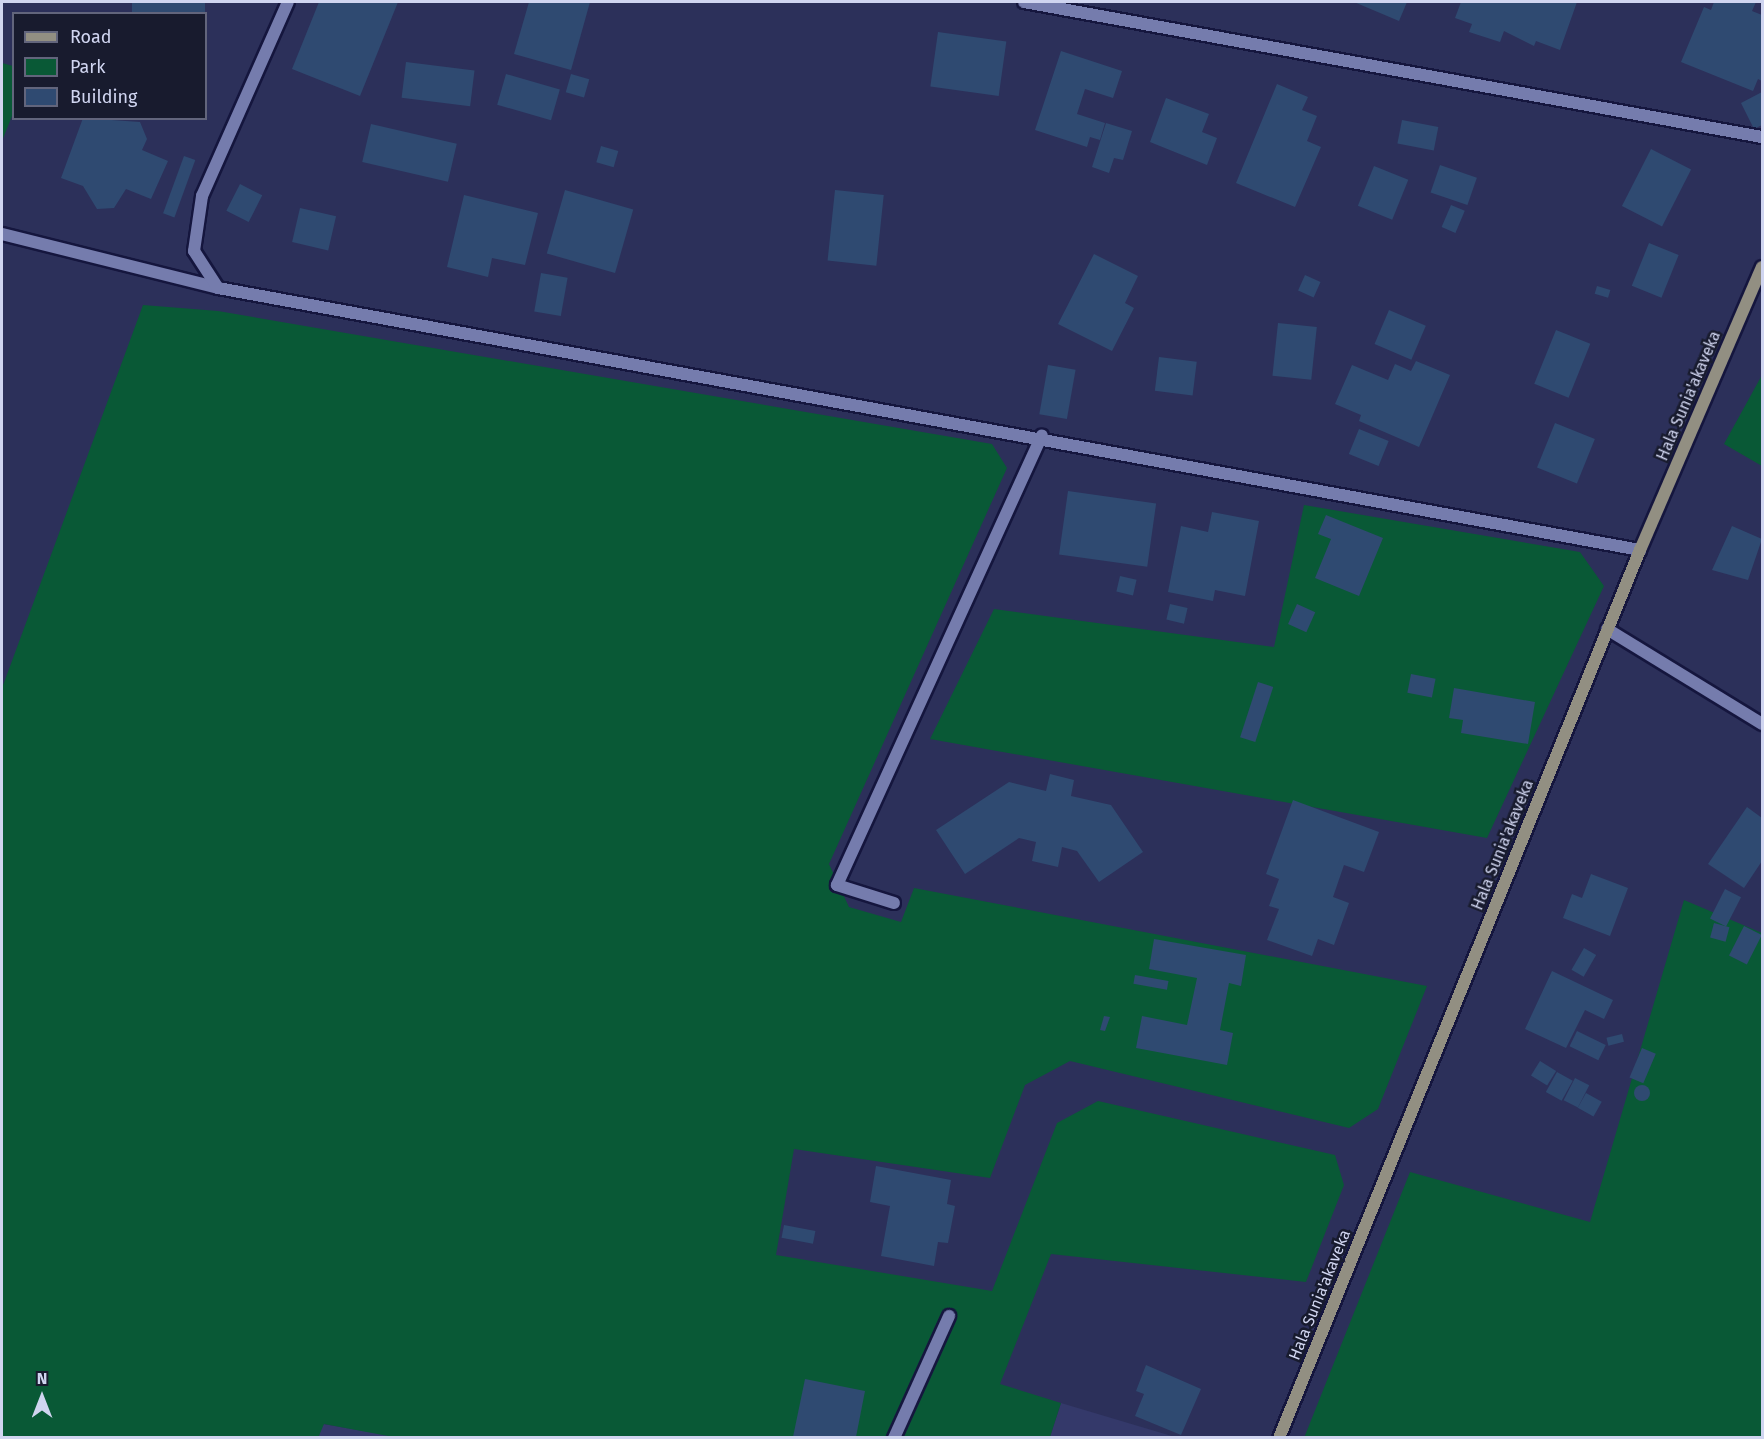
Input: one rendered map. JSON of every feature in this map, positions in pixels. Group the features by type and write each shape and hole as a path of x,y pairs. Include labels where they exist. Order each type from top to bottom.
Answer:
{"street":[{"path":"218,288 194,251 202,196 288,2"},
{"path":"1024,2 1072,6 1762,137"},
{"path":"2,234 218,288 1042,436 1640,550"},
{"name":"Hala Sunia'akaveka","path":"1279,1437 1640,550 1762,267"},
{"path":"894,903 837,885 1042,436"},
{"path":"1607,630 1762,724"},
{"path":"894,1437 949,1316"}],"shaded area":[{"path":"1061,1403 1175,1437 1050,1437"},
{"path":"323,1424 399,1437 318,1438"}],"green space":[{"path":"2,63 12,66 12,116 2,141"},
{"path":"143,305 218,311 992,444 1007,468 829,864 849,907 901,922 914,888 1427,986 1378,1109 1349,1128 1070,1061 1025,1085 990,1178 794,1149 776,1255 992,1291 1057,1123 1098,1101 1335,1155 1344,1185 1306,1282 1051,1254 1000,1384 1061,1403 1050,1437 399,1438 324,1424 318,1438 2,1437 2,688"},
{"path":"1762,375 1762,466 1724,444"},
{"path":"1304,505 1580,552 1604,586 1487,838 930,739 994,609 1274,647"},
{"path":"1684,900 1762,933 1762,1437 1304,1438 1410,1172 1590,1222"}],"building":[{"path":"132,2 205,2 205,12 132,12"},
{"path":"319,2 398,2 360,96 292,69"},
{"path":"529,2 590,2 571,70 514,54"},
{"path":"1354,2 1407,2 1399,21"},
{"path":"1461,2 1577,2 1560,50 1536,41 1534,46 1504,31 1500,42 1469,32 1472,24 1455,18"},
{"path":"1714,2 1756,2 1752,11 1762,15 1762,81 1758,79 1753,91 1681,62 1704,7 1711,10"},
{"path":"938,32 1006,42 999,96 930,86"},
{"path":"1061,51 1122,71 1113,98 1085,89 1077,114 1105,123 1100,140 1090,137 1087,147 1035,130"},
{"path":"406,62 474,70 470,106 402,98"},
{"path":"506,74 560,89 551,120 497,105"},
{"path":"571,74 589,79 584,98 566,92"},
{"path":"1277,84 1308,97 1302,110 1317,116 1307,141 1321,147 1295,207 1236,183"},
{"path":"1762,92 1762,125 1754,129 1741,103"},
{"path":"1166,98 1209,114 1202,132 1217,138 1207,165 1150,142"},
{"path":"82,120 140,122 147,139 142,150 168,161 151,199 126,189 114,208 97,209 83,186 61,178"},
{"path":"1402,120 1438,127 1434,151 1397,144"},
{"path":"1106,123 1132,131 1123,160 1114,158 1109,173 1092,167"},
{"path":"371,124 457,144 448,182 362,162"},
{"path":"601,146 618,151 614,167 596,162"},
{"path":"1651,149 1691,169 1662,226 1622,206"},
{"path":"184,156 195,160 174,217 163,213"},
{"path":"1440,165 1477,178 1467,205 1431,192"},
{"path":"1374,166 1408,180 1392,220 1358,206"},
{"path":"240,184 262,195 249,222 226,211"},
{"path":"565,190 633,210 615,273 547,253"},
{"path":"835,190 884,195 876,266 828,261"},
{"path":"464,195 538,213 525,265 492,258 488,277 447,267"},
{"path":"1451,205 1465,211 1455,233 1442,227"},
{"path":"300,208 336,216 328,250 292,242"},
{"path":"1649,243 1679,255 1661,298 1632,286"},
{"path":"1094,254 1138,276 1125,303 1134,308 1112,351 1058,324"},
{"path":"541,273 568,278 561,316 534,311"},
{"path":"1305,275 1321,282 1314,297 1298,291"},
{"path":"1597,286 1610,290 1608,298 1595,294"},
{"path":"1389,310 1426,326 1411,360 1375,344"},
{"path":"1278,323 1317,327 1311,380 1272,376"},
{"path":"1556,330 1590,344 1569,398 1534,384"},
{"path":"1159,357 1197,362 1193,395 1155,391"},
{"path":"1416,361 1450,375 1419,447 1359,421 1361,415 1335,404 1352,365 1388,380 1395,364 1411,371"},
{"path":"1048,365 1076,370 1067,419 1039,414"},
{"path":"1555,423 1595,439 1577,484 1537,468"},
{"path":"1359,429 1389,441 1379,466 1349,454"},
{"path":"1068,491 1156,503 1147,567 1059,554"},
{"path":"1212,512 1259,521 1245,596 1215,590 1213,601 1168,592 1181,526 1208,532"},
{"path":"1326,515 1383,538 1359,596 1315,578 1331,539 1318,534"},
{"path":"1732,526 1762,539 1748,580 1712,570"},
{"path":"1120,576 1137,580 1133,595 1116,592"},
{"path":"1170,604 1188,608 1184,624 1166,620"},
{"path":"1297,604 1315,612 1306,632 1288,624"},
{"path":"1411,674 1436,679 1432,697 1407,693"},
{"path":"1258,682 1273,687 1255,742 1240,737"},
{"path":"1454,688 1535,702 1528,744 1461,733 1463,720 1449,718"},
{"path":"1050,774 1074,780 1071,796 1111,805 1143,852 1099,882 1077,851 1062,847 1058,867 1032,861 1036,842 1019,838 965,874 936,830 1009,782 1046,791"},
{"path":"1293,800 1379,832 1364,872 1344,865 1333,897 1349,903 1334,945 1318,939 1312,956 1267,940 1279,909 1269,906 1279,879 1266,874"},
{"path":"1747,807 1762,818 1762,861 1744,888 1708,864"},
{"path":"1591,874 1628,888 1610,936 1563,918 1572,894 1582,898"},
{"path":"1725,889 1741,897 1726,927 1710,918"},
{"path":"1714,923 1729,927 1726,942 1710,937"},
{"path":"1744,926 1762,935 1747,964 1729,955"},
{"path":"1154,939 1246,955 1241,986 1229,983 1220,1030 1233,1033 1227,1065 1136,1048 1142,1016 1187,1025 1197,978 1149,969"},
{"path":"1584,948 1596,955 1584,977 1572,970"},
{"path":"1552,971 1613,1000 1604,1019 1585,1010 1566,1048 1525,1029"},
{"path":"1135,975 1168,981 1167,990 1133,984"},
{"path":"1104,1016 1110,1017 1105,1031 1100,1030"},
{"path":"1577,1031 1606,1045 1598,1060 1570,1046"},
{"path":"1622,1034 1624,1042 1608,1046 1606,1038"},
{"path":"1642,1048 1656,1054 1643,1083 1629,1077"},
{"path":"1540,1061 1556,1071 1547,1085 1531,1075"},
{"path":"1557,1072 1573,1081 1562,1101 1546,1092"},
{"path":"1575,1078 1589,1085 1578,1108 1564,1100"},
{"path":"1639,1085 1645,1085 1650,1093 1648,1099 1639,1101 1634,1096 1634,1090"},
{"path":"1586,1093 1602,1102 1594,1117 1578,1108"},
{"path":"876,1166 951,1180 947,1204 955,1206 948,1243 938,1242 934,1266 881,1256 890,1206 870,1202"},
{"path":"784,1225 815,1231 813,1244 782,1238"},
{"path":"1146,1365 1201,1389 1181,1435 1135,1416 1144,1394 1136,1391"},
{"path":"805,1379 865,1391 856,1437 793,1437"}]}
